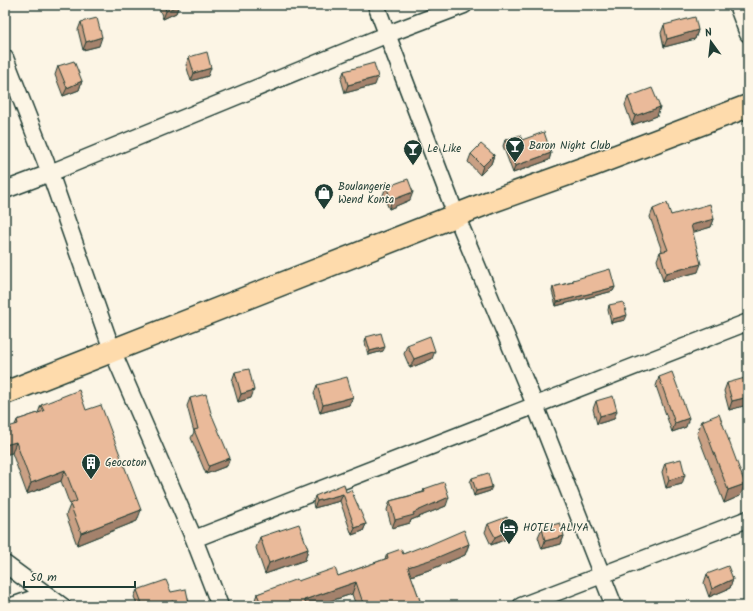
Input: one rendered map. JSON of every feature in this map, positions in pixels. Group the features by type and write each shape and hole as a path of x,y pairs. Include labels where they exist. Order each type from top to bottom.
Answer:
{"highway":[{"path":"5,393 456,215 645,146 748,106"}],"street":[{"path":"376,5 456,215 535,405 614,606"},
{"path":"5,190 50,173 388,34 464,5"},
{"path":"737,5 748,34"},
{"path":"5,58 50,173 112,350 194,539 220,606"},
{"path":"194,539 748,322"},
{"path":"521,606 748,519"},
{"path":"5,564 62,606"},
{"path":"12,606 46,594"}],"building":[{"path":"164,5 179,5 166,11"},
{"path":"695,17 698,30 667,39 664,25"},
{"path":"97,18 102,37 86,42 81,22"},
{"path":"207,52 211,68 194,73 189,57"},
{"path":"74,61 82,81 67,88 58,66"},
{"path":"374,63 378,77 348,85 344,71"},
{"path":"652,88 660,107 635,116 628,97"},
{"path":"544,132 551,153 515,166 505,140 520,135 522,140"},
{"path":"481,144 494,155 483,166 471,154"},
{"path":"408,179 413,192 392,200 386,187"},
{"path":"667,203 671,215 710,204 714,219 691,225 701,264 666,273 660,252 668,250 653,209"},
{"path":"610,269 615,287 557,302 553,287 573,282 573,280"},
{"path":"623,302 627,315 613,319 609,305"},
{"path":"381,333 385,347 370,351 366,337"},
{"path":"430,336 435,351 414,359 407,345"},
{"path":"249,369 254,390 241,394 235,372"},
{"path":"672,372 689,418 675,423 659,377"},
{"path":"347,377 353,397 323,405 317,385"},
{"path":"745,378 748,397 732,401 727,383"},
{"path":"79,390 86,410 101,405 141,510 81,533 70,504 77,501 65,470 31,483 16,442 5,445 5,428 18,424 17,420 44,411 41,405"},
{"path":"206,394 211,413 230,458 209,466 194,430 198,429 190,398"},
{"path":"613,396 617,411 600,416 596,401"},
{"path":"719,414 745,484 728,490 702,421"},
{"path":"681,459 685,475 669,480 665,463"},
{"path":"488,473 492,487 476,491 472,478"},
{"path":"444,482 449,497 413,513 414,515 395,520 390,501 425,492 424,489"},
{"path":"344,484 346,492 351,490 366,524 355,528 343,494 317,501 315,496"},
{"path":"507,517 512,529 495,537 488,524"},
{"path":"560,523 564,536 545,541 542,528"},
{"path":"299,524 308,549 269,563 260,537"},
{"path":"464,530 469,544 436,558 408,567 422,606 364,606 356,582 304,600 307,606 262,606 257,594 297,579 298,581 335,568 338,576 388,558 387,554 401,549 403,554 426,545 427,546"},
{"path":"728,566 733,579 712,589 707,574"},
{"path":"166,580 171,592 186,589 189,603 174,606 173,601 158,606 143,606 137,590"}],"place":[{"name":"Baron Night Club","path":"515,163"},
{"name":"Le Like","path":"413,166"},
{"name":"Boulangerie Wend Konta","path":"324,210"},
{"name":"Geocoton","path":"91,480"},
{"name":"HOTEL ALIYA","path":"509,545"}]}
